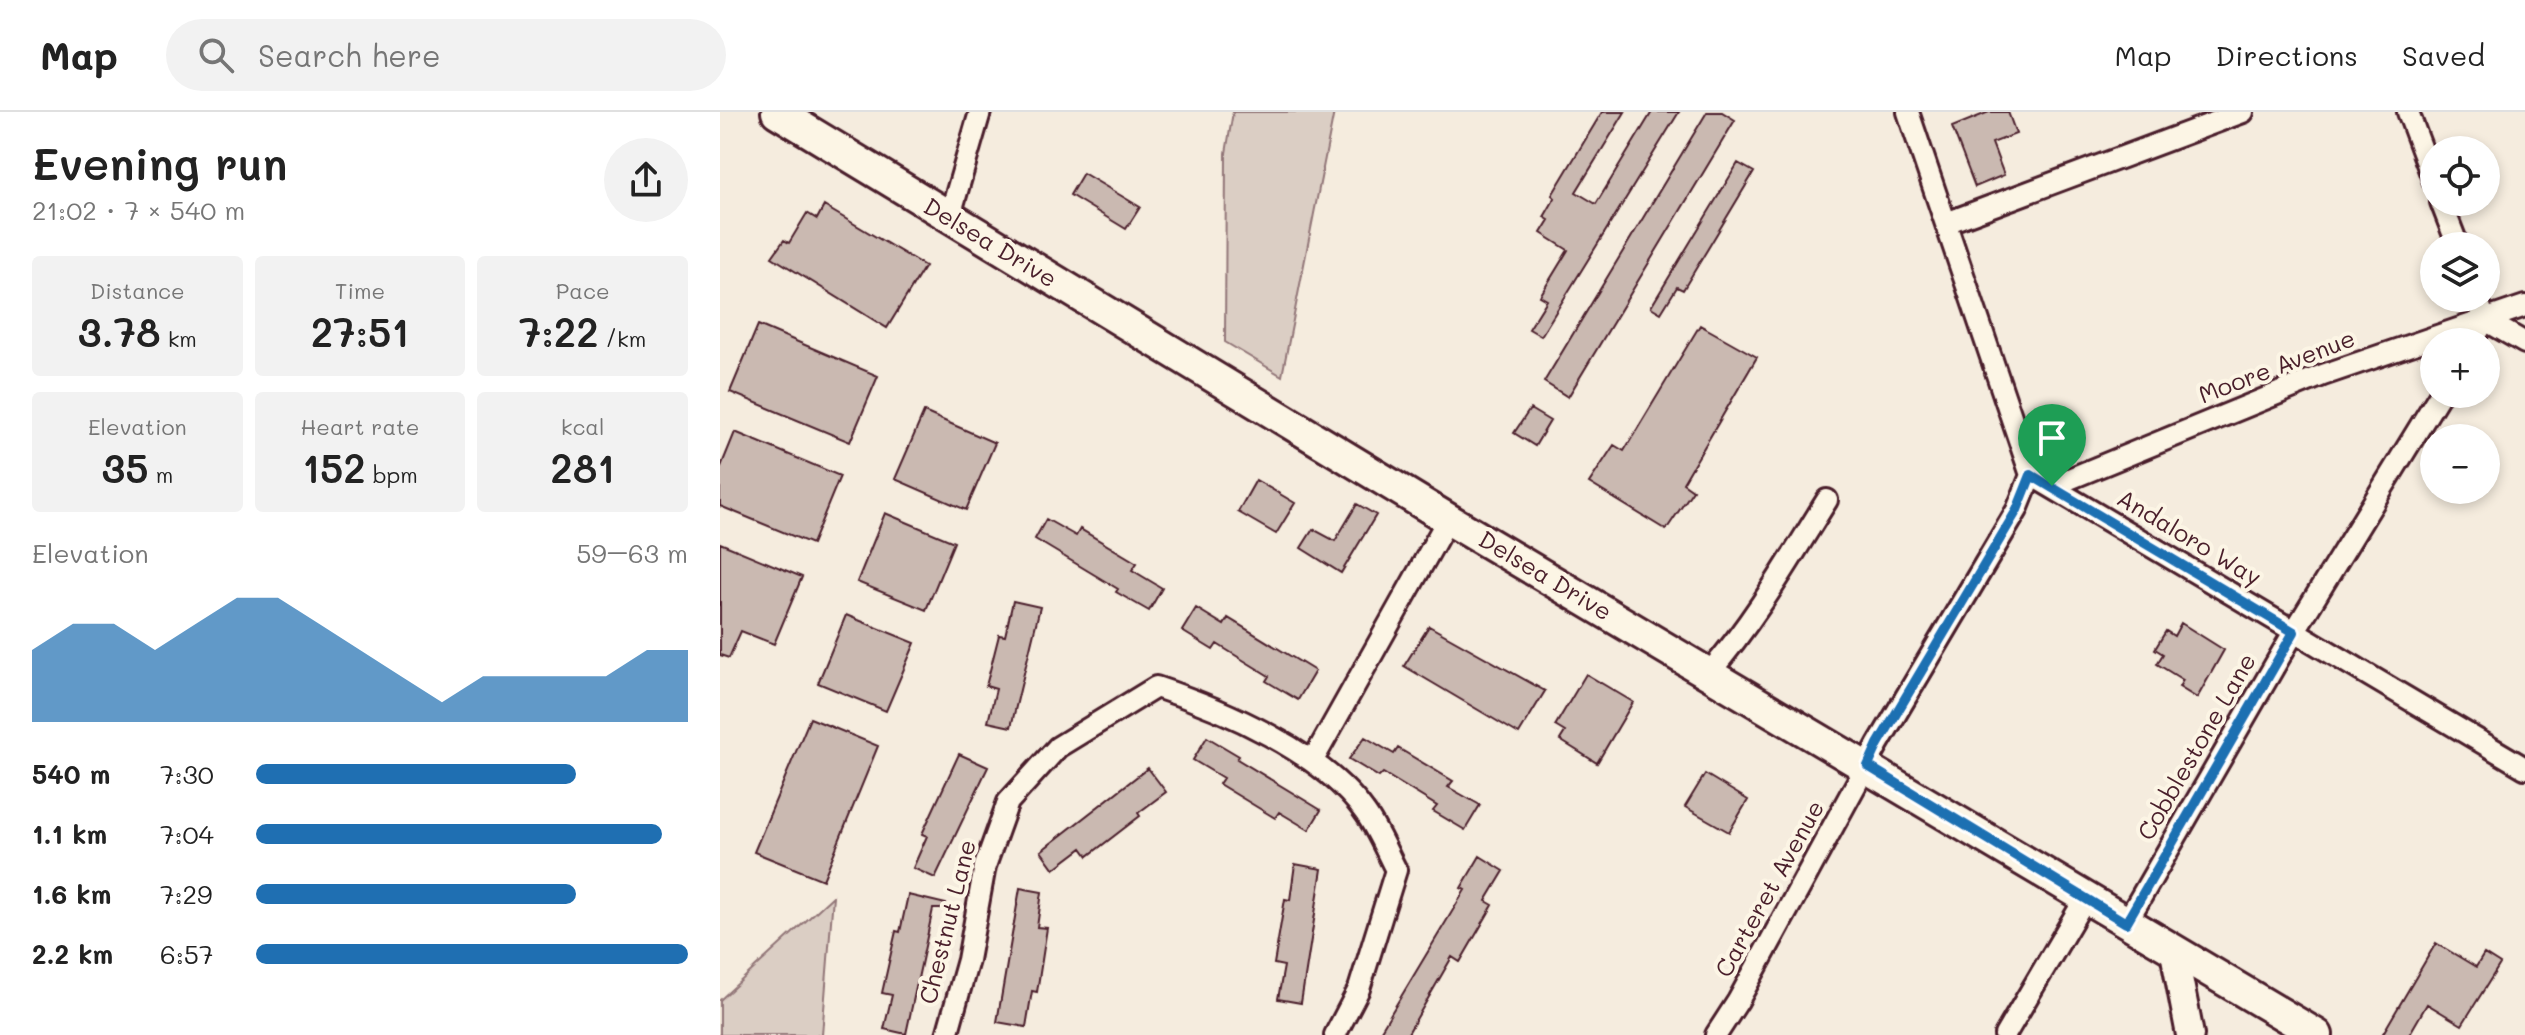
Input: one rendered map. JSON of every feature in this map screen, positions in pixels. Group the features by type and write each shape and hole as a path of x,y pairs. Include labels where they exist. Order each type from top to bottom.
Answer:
{"main road":[{"name":"Delsea Drive","path":"777,112 1448,519 2317,1035"}],"street":[{"path":"949,219 980,112"},
{"path":"1868,766 1878,744 2017,510 2031,475 1908,112"},
{"path":"1946,223 2243,112"},
{"path":"2408,112 2420,144"},
{"name":"Moore Avenue","path":"2052,486 2323,375 2525,306"},
{"path":"2482,312 2485,320 2525,343"},
{"path":"2480,328 2485,320"},
{"name":"Cobblestone Lane","path":"2126,923 2294,632 2431,408"},
{"name":"Andaloro Way","path":"2031,475 2525,768"},
{"path":"1709,673 1737,641 1827,500"},
{"path":"1313,760 1448,519"},
{"name":"Chestnut Lane","path":"947,1035 968,960 985,866 1008,802 1058,747 1156,687 1198,701 1313,760 1364,810 1396,870 1359,989 1335,1035"},
{"name":"Carteret Avenue","path":"1716,1035 1738,1001 1868,766"},
{"path":"2005,1035 2085,899"},
{"path":"2174,952 2190,1035"}],"shaded area":[{"path":"1233,112 1334,112 1282,376 1225,342 1226,153"},
{"path":"833,896 822,1035 720,1035 720,1000"}],"building":[{"path":"1602,112 1625,112 1576,192 1596,204 1652,112 1679,112 1541,336 1529,329 1547,300 1540,296 1568,250 1541,233 1549,220 1544,217 1555,198 1552,195"},
{"path":"1707,112 1722,112 1735,120 1568,397 1544,382"},
{"path":"1989,112 2008,112 2016,134 1992,143 2004,175 1975,187 1952,127"},
{"path":"1738,163 1754,172 1683,290 1677,287 1661,313 1651,307"},
{"path":"1083,173 1140,207 1126,229 1070,195"},
{"path":"824,206 925,266 887,328 772,257 784,240 789,243 807,213 817,219"},
{"path":"758,325 878,376 850,442 730,392"},
{"path":"1700,325 1757,357 1683,483 1693,490 1666,530 1589,483 1614,445 1624,451"},
{"path":"1530,409 1550,421 1535,446 1514,433"},
{"path":"924,412 995,443 966,510 895,479"},
{"path":"735,432 840,476 812,544 720,506 720,469"},
{"path":"1256,480 1295,503 1276,534 1238,512"},
{"path":"1357,504 1376,515 1341,573 1301,548 1313,529 1335,541"},
{"path":"885,513 954,542 926,610 857,582"},
{"path":"1046,519 1076,536 1080,529 1137,563 1132,570 1162,588 1149,611 1035,539"},
{"path":"720,543 802,577 774,644 741,631 729,658 720,655"},
{"path":"1013,601 1040,607 1011,727 988,722 996,689 986,686 999,635 1005,636"},
{"path":"1196,608 1224,625 1228,618 1315,671 1298,700 1266,681 1269,676 1217,644 1213,650 1182,631"},
{"path":"846,615 915,643 886,711 818,683"},
{"path":"2181,623 2224,650 2197,698 2179,687 2183,680 2157,664 2163,654 2155,649 2166,631 2174,636"},
{"path":"1429,626 1545,691 1519,734 1404,666"},
{"path":"1586,674 1633,702 1597,763 1560,740 1565,732 1555,726"},
{"path":"810,718 878,746 823,880 754,852"},
{"path":"1207,737 1321,810 1309,830 1279,812 1275,818 1219,784 1223,778 1193,760"},
{"path":"1365,737 1394,754 1398,748 1453,781 1448,787 1480,805 1465,830 1433,811 1437,806 1383,773 1379,777 1349,759"},
{"path":"959,754 988,767 935,878 913,868 927,836 922,834"},
{"path":"1148,768 1166,792 1088,856 1082,848 1054,869 1041,851"},
{"path":"1705,774 1748,800 1729,832 1685,807"},
{"path":"1480,856 1504,871 1486,901 1493,905 1460,962 1452,957 1407,1035 1378,1035 1465,890 1461,888"},
{"path":"1295,864 1322,869 1301,1003 1278,999 1284,966 1274,964 1285,899 1290,900"},
{"path":"1020,888 1042,892 1037,927 1047,928 1037,992 1032,991 1026,1027 997,1022"},
{"path":"908,895 946,904 946,909 933,909 906,1034 884,1029 892,995 882,993"},
{"path":"2436,943 2476,967 2484,954 2500,964 2462,1025 2427,1004 2409,1035 2382,1035"}],"route":[{"path":"2031,475 2052,486 2294,632 2126,923 1868,766 1878,744 2017,510 2031,475"}]}
